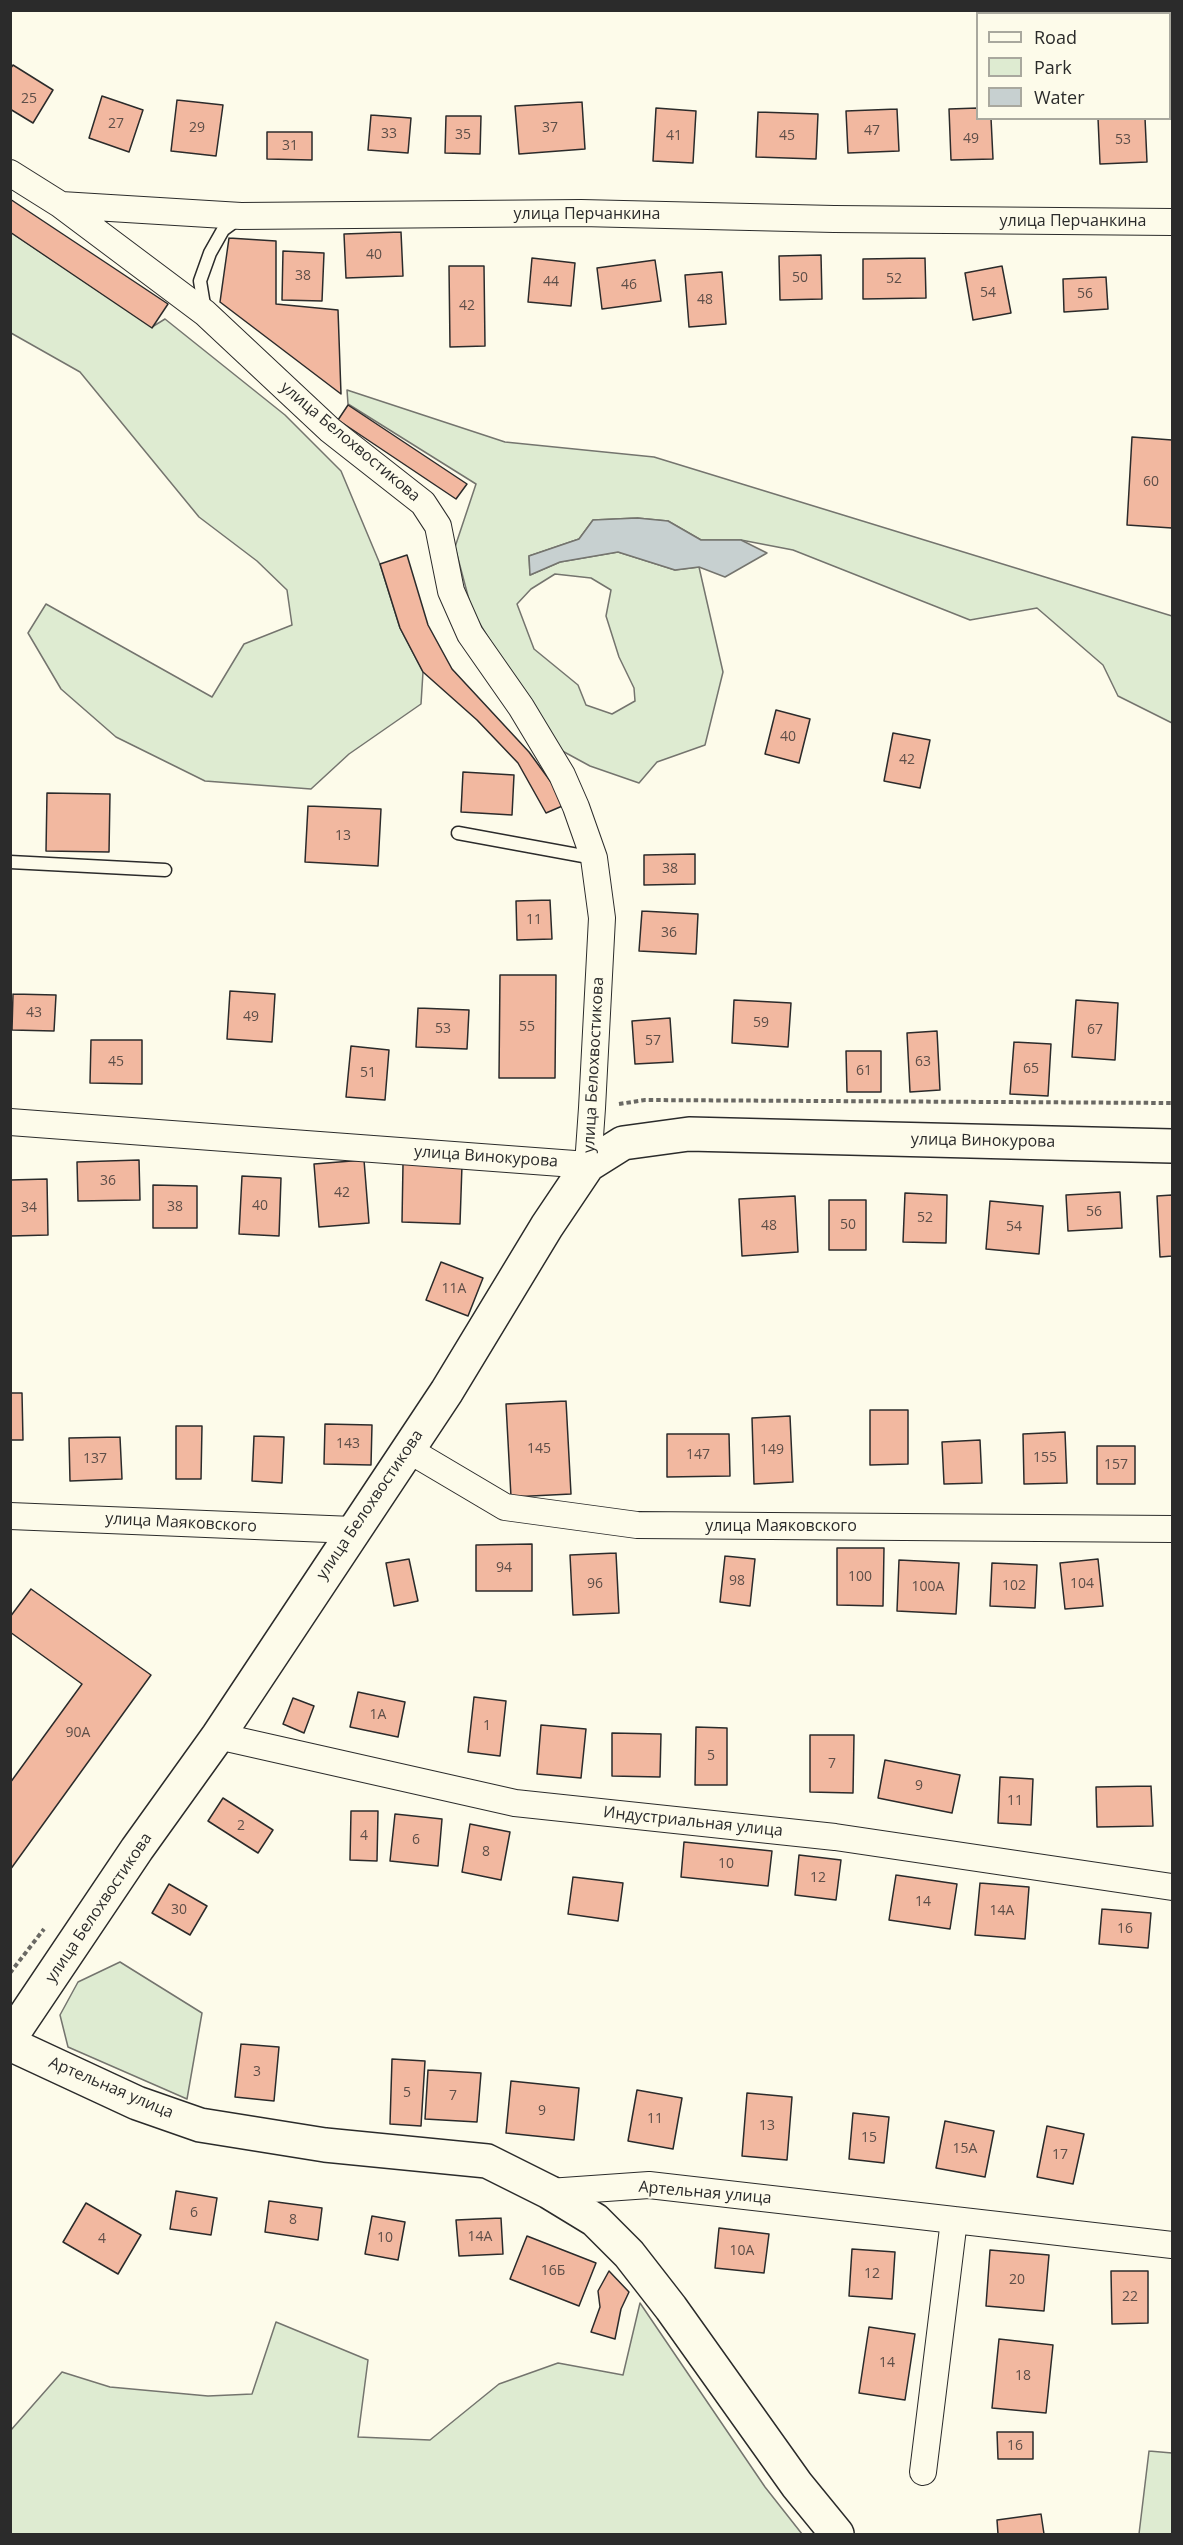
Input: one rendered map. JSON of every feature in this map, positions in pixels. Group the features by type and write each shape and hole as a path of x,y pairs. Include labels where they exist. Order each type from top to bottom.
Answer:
{"main road":[{"name":"улица Винокурова","path":"588,1165 623,1143 689,1134 1173,1146"},
{"name":"улица Белохвостикова","path":"10,2038 137,1849 218,1736 352,1530 447,1391 547,1226 588,1165"},
{"name":"Артельная улица","path":"10,2043 137,2103 200,2125 325,2145 487,2161 549,2192"},
{"path":"549,2192 595,2220 629,2254 671,2308 797,2485 837,2535"}],"street":[{"name":"улица Перчанкина","path":"10,173 61,205 241,216 581,213 834,219 1173,222"},
{"name":"улица Белохвостикова","path":"61,205 205,313 330,430 423,503 438,526 451,591 471,634 521,707 562,775 594,858 602,918 588,1165"},
{"name":"улица Винокурова","path":"10,1122 588,1165"},
{"name":"улица Маяковского","path":"407,1449 505,1507 637,1525 1173,1529"},
{"name":"улица Маяковского","path":"10,1516 352,1530"},
{"name":"Индустриальная улица","path":"218,1736 515,1803 836,1837 1173,1887"},
{"name":"Артельная улица","path":"549,2192 649,2185 1173,2245"},
{"path":"923,2472 954,2220"}],"lane":[{"path":"205,313 200,280 210,253 224,230 241,216"},
{"path":"458,833 594,858"},
{"path":"10,862 165,870"}],"path":[{"path":"645,1100 1173,1103"}],"green space":[{"path":"10,232 152,327 165,319 285,415 341,471 380,564 400,628 423,672 421,704 349,754 311,789 205,781 116,737 61,689 28,633 46,604 212,697 244,644 292,625 287,590 257,561 199,517 80,372 11,333"},
{"path":"347,390 505,442 654,457 1172,616 1172,723 1118,696 1103,665 1037,608 970,620 793,550 741,540 701,540 668,521 637,518 593,520 579,539 529,556 530,575 560,562 618,552 675,570 699,567 723,672 705,745 657,762 639,783 590,766 555,747 472,611 455,547 476,484 348,404","holes":["555,574 591,578 611,590 606,616 619,657 634,688 635,701 612,714 586,705 578,685 534,649 517,604 531,589"]},
{"path":"120,1962 202,2013 187,2099 68,2047 60,2015 78,1982"},
{"path":"640,2303 765,2487 802,2534 11,2534 11,2430 62,2372 110,2387 208,2396 252,2394 276,2322 368,2360 358,2437 430,2440 499,2384 558,2363 623,2375"},
{"path":"1149,2451 1172,2453 1172,2534 1139,2534"}],"water":[{"path":"637,518 668,521 701,540 741,540 767,553 725,577 699,567 675,570 618,552 560,562 530,575 529,556 579,539 593,520"}],"building":[{"path":"13,65 53,90 33,123 10,109 10,69"},
{"path":"102,96 143,110 129,152 89,138"},
{"path":"177,100 223,105 216,156 171,151"},
{"path":"582,102 585,149 519,154 515,106"},
{"path":"656,108 696,111 693,163 653,161"},
{"path":"976,108 976,120 991,120 993,159 951,160 949,109"},
{"path":"897,109 899,151 848,153 846,111"},
{"path":"758,112 818,114 816,159 756,157"},
{"path":"371,115 411,118 408,153 368,150"},
{"path":"446,116 481,116 480,154 445,153"},
{"path":"1098,120 1145,120 1147,162 1100,164"},
{"path":"267,132 312,132 312,160 267,159"},
{"path":"10,199 168,304 152,328 10,232"},
{"path":"401,232 403,276 346,278 344,234"},
{"path":"229,238 276,241 276,304 338,310 341,394 220,302"},
{"path":"283,251 324,253 322,301 282,300"},
{"path":"821,255 822,299 780,300 779,256"},
{"path":"532,258 575,263 571,306 528,302"},
{"path":"925,258 926,298 863,299 863,259"},
{"path":"655,260 661,301 602,309 597,268"},
{"path":"449,266 484,266 485,346 450,347"},
{"path":"1002,266 1011,313 973,320 965,273"},
{"path":"722,272 726,324 689,327 685,275"},
{"path":"1106,277 1108,309 1064,312 1063,279"},
{"path":"348,405 467,484 456,499 338,420"},
{"path":"1132,437 1172,440 1172,528 1127,525"},
{"path":"407,555 428,625 452,669 529,752 567,804 546,813 518,763 477,720 423,672 400,628 380,564"},
{"path":"776,710 810,719 799,763 765,754"},
{"path":"893,733 930,740 920,788 884,781"},
{"path":"463,772 514,775 512,815 461,812"},
{"path":"47,793 110,794 109,852 46,851"},
{"path":"308,806 381,809 378,866 305,862"},
{"path":"695,854 695,884 644,885 644,855"},
{"path":"550,900 552,939 517,940 516,901"},
{"path":"642,911 698,914 696,954 639,951"},
{"path":"500,975 556,975 555,1078 499,1078"},
{"path":"230,991 275,994 272,1042 227,1039"},
{"path":"13,994 56,995 54,1031 12,1030"},
{"path":"734,1000 791,1003 788,1047 732,1043"},
{"path":"1076,1000 1118,1003 1115,1060 1072,1057"},
{"path":"418,1008 469,1010 467,1049 416,1047"},
{"path":"670,1018 673,1062 635,1064 632,1021"},
{"path":"937,1031 940,1090 910,1092 907,1033"},
{"path":"91,1040 142,1040 142,1084 90,1083"},
{"path":"1014,1042 1051,1044 1048,1096 1010,1094"},
{"path":"351,1046 389,1050 385,1100 346,1097"},
{"path":"846,1051 881,1051 881,1092 847,1092"},
{"path":"139,1160 140,1200 78,1201 77,1162"},
{"path":"364,1160 369,1223 319,1227 314,1164"},
{"path":"403,1164 462,1165 460,1224 402,1222"},
{"path":"242,1176 281,1178 279,1236 239,1234"},
{"path":"47,1179 48,1235 10,1236 10,1180"},
{"path":"153,1185 197,1186 197,1228 153,1228"},
{"path":"1120,1192 1122,1228 1068,1231 1066,1195"},
{"path":"905,1193 947,1195 946,1243 903,1242"},
{"path":"1172,1195 1172,1256 1160,1257 1157,1196"},
{"path":"795,1196 798,1252 742,1256 739,1199"},
{"path":"829,1200 866,1200 866,1250 829,1250"},
{"path":"990,1201 1043,1206 1039,1254 986,1249"},
{"path":"441,1262 483,1278 468,1316 426,1300"},
{"path":"10,1393 22,1393 23,1440 10,1440"},
{"path":"566,1401 571,1494 511,1497 506,1404"},
{"path":"870,1410 908,1410 908,1464 870,1465"},
{"path":"790,1416 793,1482 754,1484 752,1418"},
{"path":"325,1424 372,1425 371,1465 324,1464"},
{"path":"176,1426 202,1426 201,1479 176,1479"},
{"path":"1065,1432 1067,1483 1024,1484 1023,1434"},
{"path":"667,1434 729,1434 730,1476 667,1477"},
{"path":"254,1436 284,1437 282,1483 252,1481"},
{"path":"120,1437 122,1479 70,1481 69,1438"},
{"path":"980,1440 982,1483 944,1484 942,1442"},
{"path":"1097,1446 1135,1446 1135,1484 1097,1484"},
{"path":"532,1544 532,1591 476,1591 476,1545"},
{"path":"837,1548 884,1548 883,1606 837,1605"},
{"path":"616,1553 619,1613 573,1615 570,1555"},
{"path":"725,1556 755,1559 750,1606 720,1602"},
{"path":"409,1559 418,1601 394,1606 386,1563"},
{"path":"1098,1559 1103,1606 1065,1609 1060,1563"},
{"path":"899,1560 959,1563 956,1614 897,1611"},
{"path":"992,1563 1037,1565 1035,1608 990,1606"},
{"path":"31,1589 151,1675 10,1870 10,1783 82,1684 10,1632 10,1617"},
{"path":"358,1692 405,1702 398,1737 350,1727"},
{"path":"474,1697 506,1701 500,1756 468,1752"},
{"path":"293,1698 314,1706 304,1733 283,1724"},
{"path":"541,1725 586,1729 581,1778 537,1774"},
{"path":"696,1727 727,1728 727,1785 695,1785"},
{"path":"612,1733 661,1734 660,1777 612,1776"},
{"path":"810,1735 854,1735 853,1793 810,1792"},
{"path":"885,1760 960,1775 952,1813 878,1798"},
{"path":"1000,1777 1033,1779 1031,1825 998,1823"},
{"path":"1151,1786 1153,1826 1097,1827 1096,1787"},
{"path":"223,1798 273,1830 258,1853 208,1821"},
{"path":"351,1811 378,1811 377,1861 350,1860"},
{"path":"395,1814 442,1819 438,1866 390,1861"},
{"path":"470,1824 510,1832 501,1880 462,1872"},
{"path":"684,1842 772,1851 768,1886 681,1877"},
{"path":"799,1855 841,1860 836,1900 795,1895"},
{"path":"896,1875 957,1884 950,1929 889,1920"},
{"path":"573,1877 623,1883 618,1921 568,1914"},
{"path":"980,1883 1029,1887 1025,1939 975,1935"},
{"path":"169,1884 207,1906 190,1935 152,1913"},
{"path":"1102,1909 1151,1913 1148,1948 1099,1944"},
{"path":"241,2044 279,2047 274,2101 235,2097"},
{"path":"392,2059 425,2061 421,2126 390,2124"},
{"path":"428,2070 481,2073 477,2122 425,2119"},
{"path":"511,2081 579,2088 574,2140 506,2133"},
{"path":"637,2090 682,2098 673,2149 628,2141"},
{"path":"747,2093 792,2097 787,2160 742,2156"},
{"path":"853,2113 889,2117 884,2163 849,2159"},
{"path":"945,2121 994,2131 985,2177 936,2168"},
{"path":"1047,2126 1084,2134 1073,2184 1037,2177"},
{"path":"176,2191 217,2198 211,2235 170,2229"},
{"path":"269,2201 322,2208 318,2240 265,2232"},
{"path":"86,2203 141,2235 118,2274 63,2242"},
{"path":"372,2216 405,2222 398,2260 365,2254"},
{"path":"501,2218 503,2254 459,2256 456,2220"},
{"path":"719,2228 769,2234 764,2273 715,2268"},
{"path":"527,2236 596,2263 579,2306 510,2279"},
{"path":"852,2249 895,2252 892,2299 849,2296"},
{"path":"990,2250 1049,2255 1044,2311 986,2306"},
{"path":"609,2271 629,2292 621,2309 615,2339 591,2332 600,2307 598,2291"},
{"path":"1111,2271 1148,2271 1148,2323 1112,2324"},
{"path":"869,2327 915,2334 905,2400 859,2393"},
{"path":"999,2339 1053,2345 1046,2413 992,2408"},
{"path":"997,2432 1033,2432 1033,2459 998,2459"},
{"path":"1041,2514 1044,2534 998,2534 997,2520"}]}
